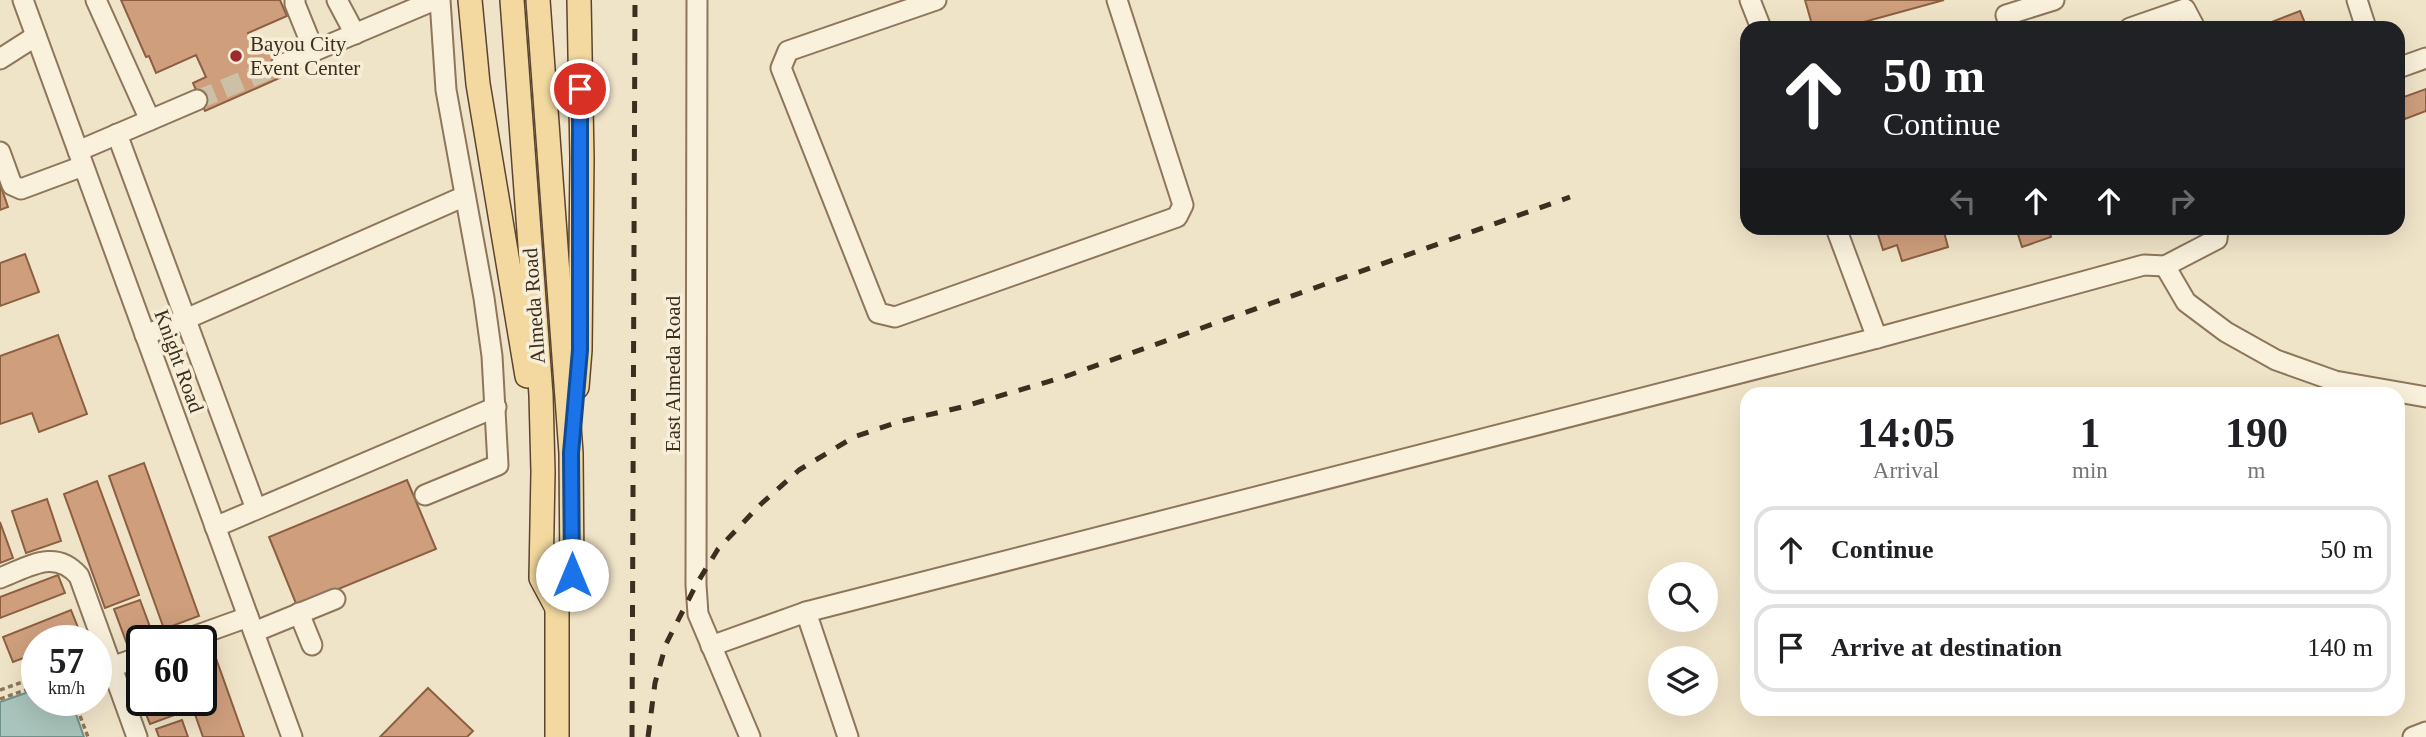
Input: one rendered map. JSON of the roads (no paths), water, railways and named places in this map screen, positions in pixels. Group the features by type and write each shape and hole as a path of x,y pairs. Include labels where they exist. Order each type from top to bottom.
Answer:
{"main road":[{"path":"470,0 478,84 543,472"},
{"name":"Almeda Road","path":"512,0 540,382 543,472 541,578 557,608"},
{"name":"Almeda Road","path":"538,0 571,453 572,575 557,608 557,737"},
{"path":"571,453 580,350 582,158 579,0"}],"street":[{"name":"Knight Road","path":"23,0 292,737"},
{"path":"96,0 150,120"},
{"path":"295,0 314,51"},
{"path":"337,0 355,34"},
{"path":"281,65 438,0 446,90 484,298 496,407 498,465 425,495"},
{"name":"East Almeda Road","path":"697,0 695,585 698,614 750,737"},
{"path":"936,0 788,51 781,68 878,313 895,317 1177,217 1184,205 1117,0"},
{"path":"1750,0 1758,21"},
{"path":"2008,21 2006,15 2054,0"},
{"path":"2357,0 2364,21"},
{"path":"2145,21 2183,4 2192,21"},
{"path":"0,59 36,36"},
{"path":"2405,66 2426,58"},
{"path":"0,152 12,185 21,189 81,158 117,134 197,100"},
{"path":"117,134 256,509"},
{"path":"145,335 465,196"},
{"path":"1839,235 1877,338"},
{"path":"711,646 806,612 1877,338 2144,265 2165,266 2217,239 2217,235"},
{"path":"2165,266 2186,302 2227,332 2276,360 2335,381 2369,387"},
{"path":"484,298 512,293"},
{"path":"2405,393 2426,397"},
{"path":"215,527 496,407"},
{"path":"0,578 51,560 70,565 79,576 96,625"},
{"path":"217,633 299,613 335,599"},
{"path":"806,612 848,737"},
{"path":"299,613 312,645"},
{"path":"112,670 137,737"},
{"path":"2413,737 2426,733"}],"water":[{"path":"21,695 21,716 77,716 84,737 0,737 0,702"}],"tunnel":[{"path":"197,100 281,65"}],"railway":[{"path":"632,737 635,0"},
{"path":"648,737 655,683 666,644 718,549 761,504 799,470 854,437 898,422 962,407 1064,377 1570,197"}],"place":[{"name":"Bayou City Event Center","path":"236,56"}]}
